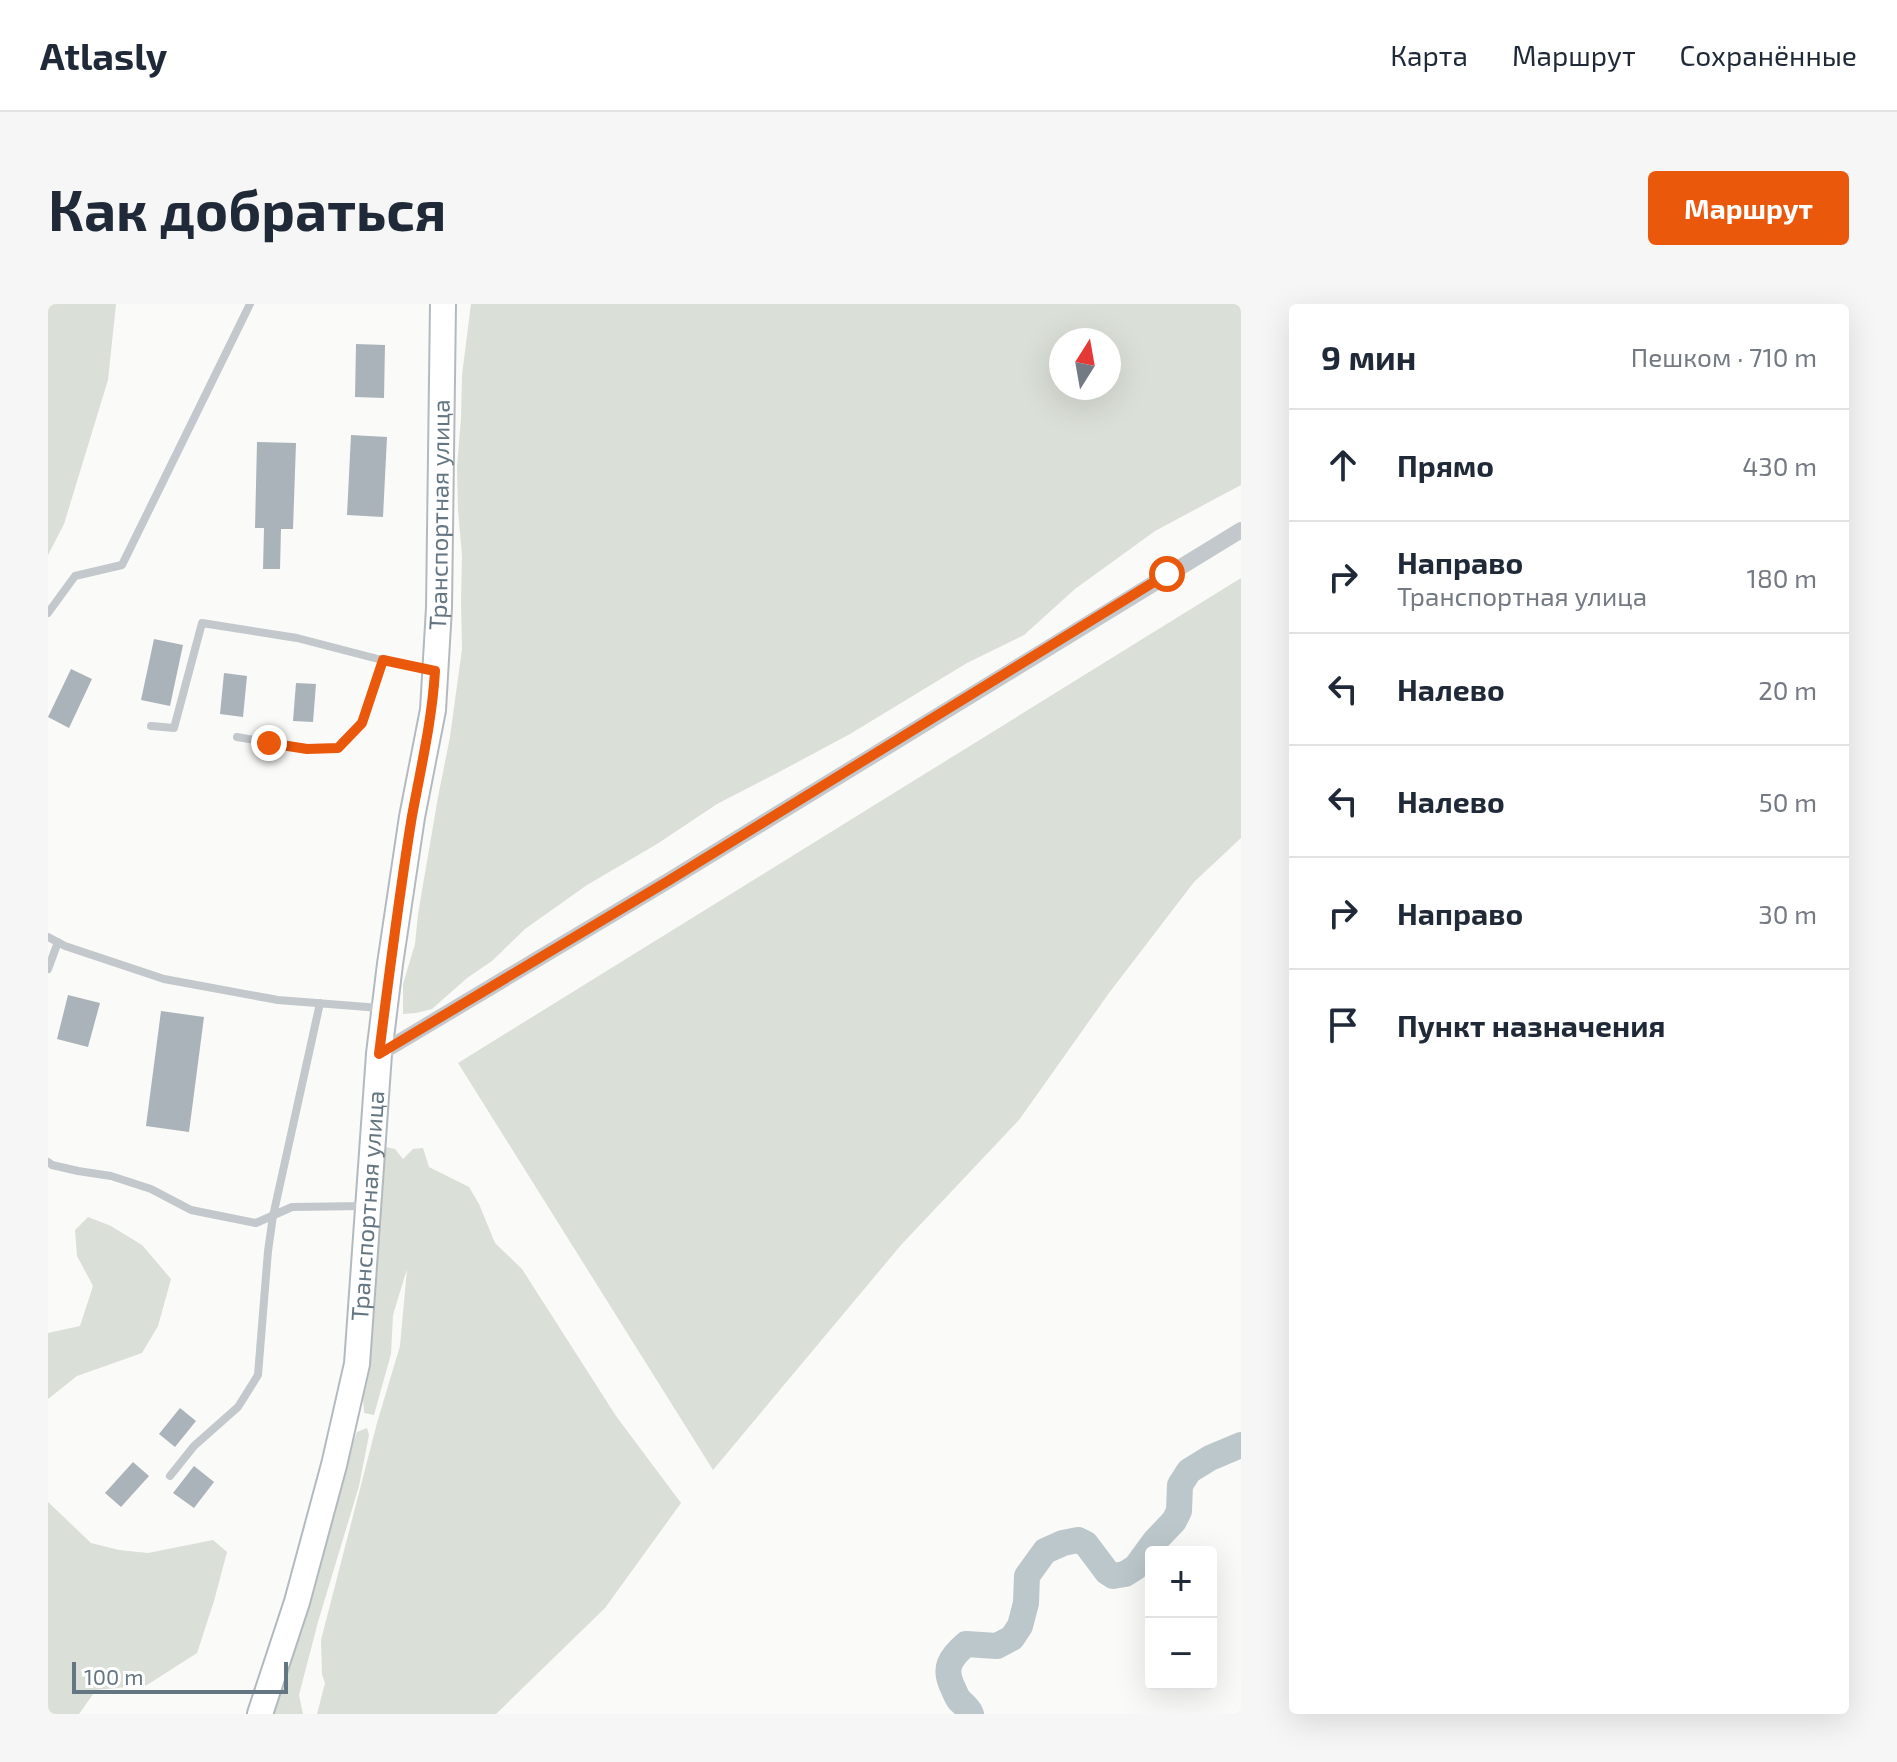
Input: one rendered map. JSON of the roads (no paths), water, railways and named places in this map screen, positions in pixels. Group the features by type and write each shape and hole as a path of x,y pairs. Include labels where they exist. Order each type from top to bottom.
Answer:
{"main road":[{"name":"Транспортная улица","path":"260,1714 297,1602 357,1364 379,1054 412,817 433,710 439,608 443,304"}],"street":[{"path":"379,1054 695,865 1241,530"}],"lane":[{"path":"48,613 75,576 122,565 250,304"},
{"path":"151,726 174,728 202,623 297,638 435,671"},
{"path":"237,737 307,749 338,748 362,723 383,660"},
{"path":"48,937 164,979 278,1000 385,1008"},
{"path":"48,969 58,942"},
{"path":"170,1476 194,1446 238,1407 258,1375 273,1216 320,1003"},
{"path":"48,1162 111,1176 151,1189 191,1210 256,1223 292,1207 368,1206"}],"waterway":[{"path":"971,1714 953,1688 948,1669 950,1664 966,1644 997,1646 1012,1638 1020,1626 1026,1603 1027,1576 1045,1551 1078,1540 1086,1544 1107,1572 1113,1576 1125,1574 1136,1567 1174,1521 1179,1511 1180,1485 1189,1471 1241,1445"}]}
